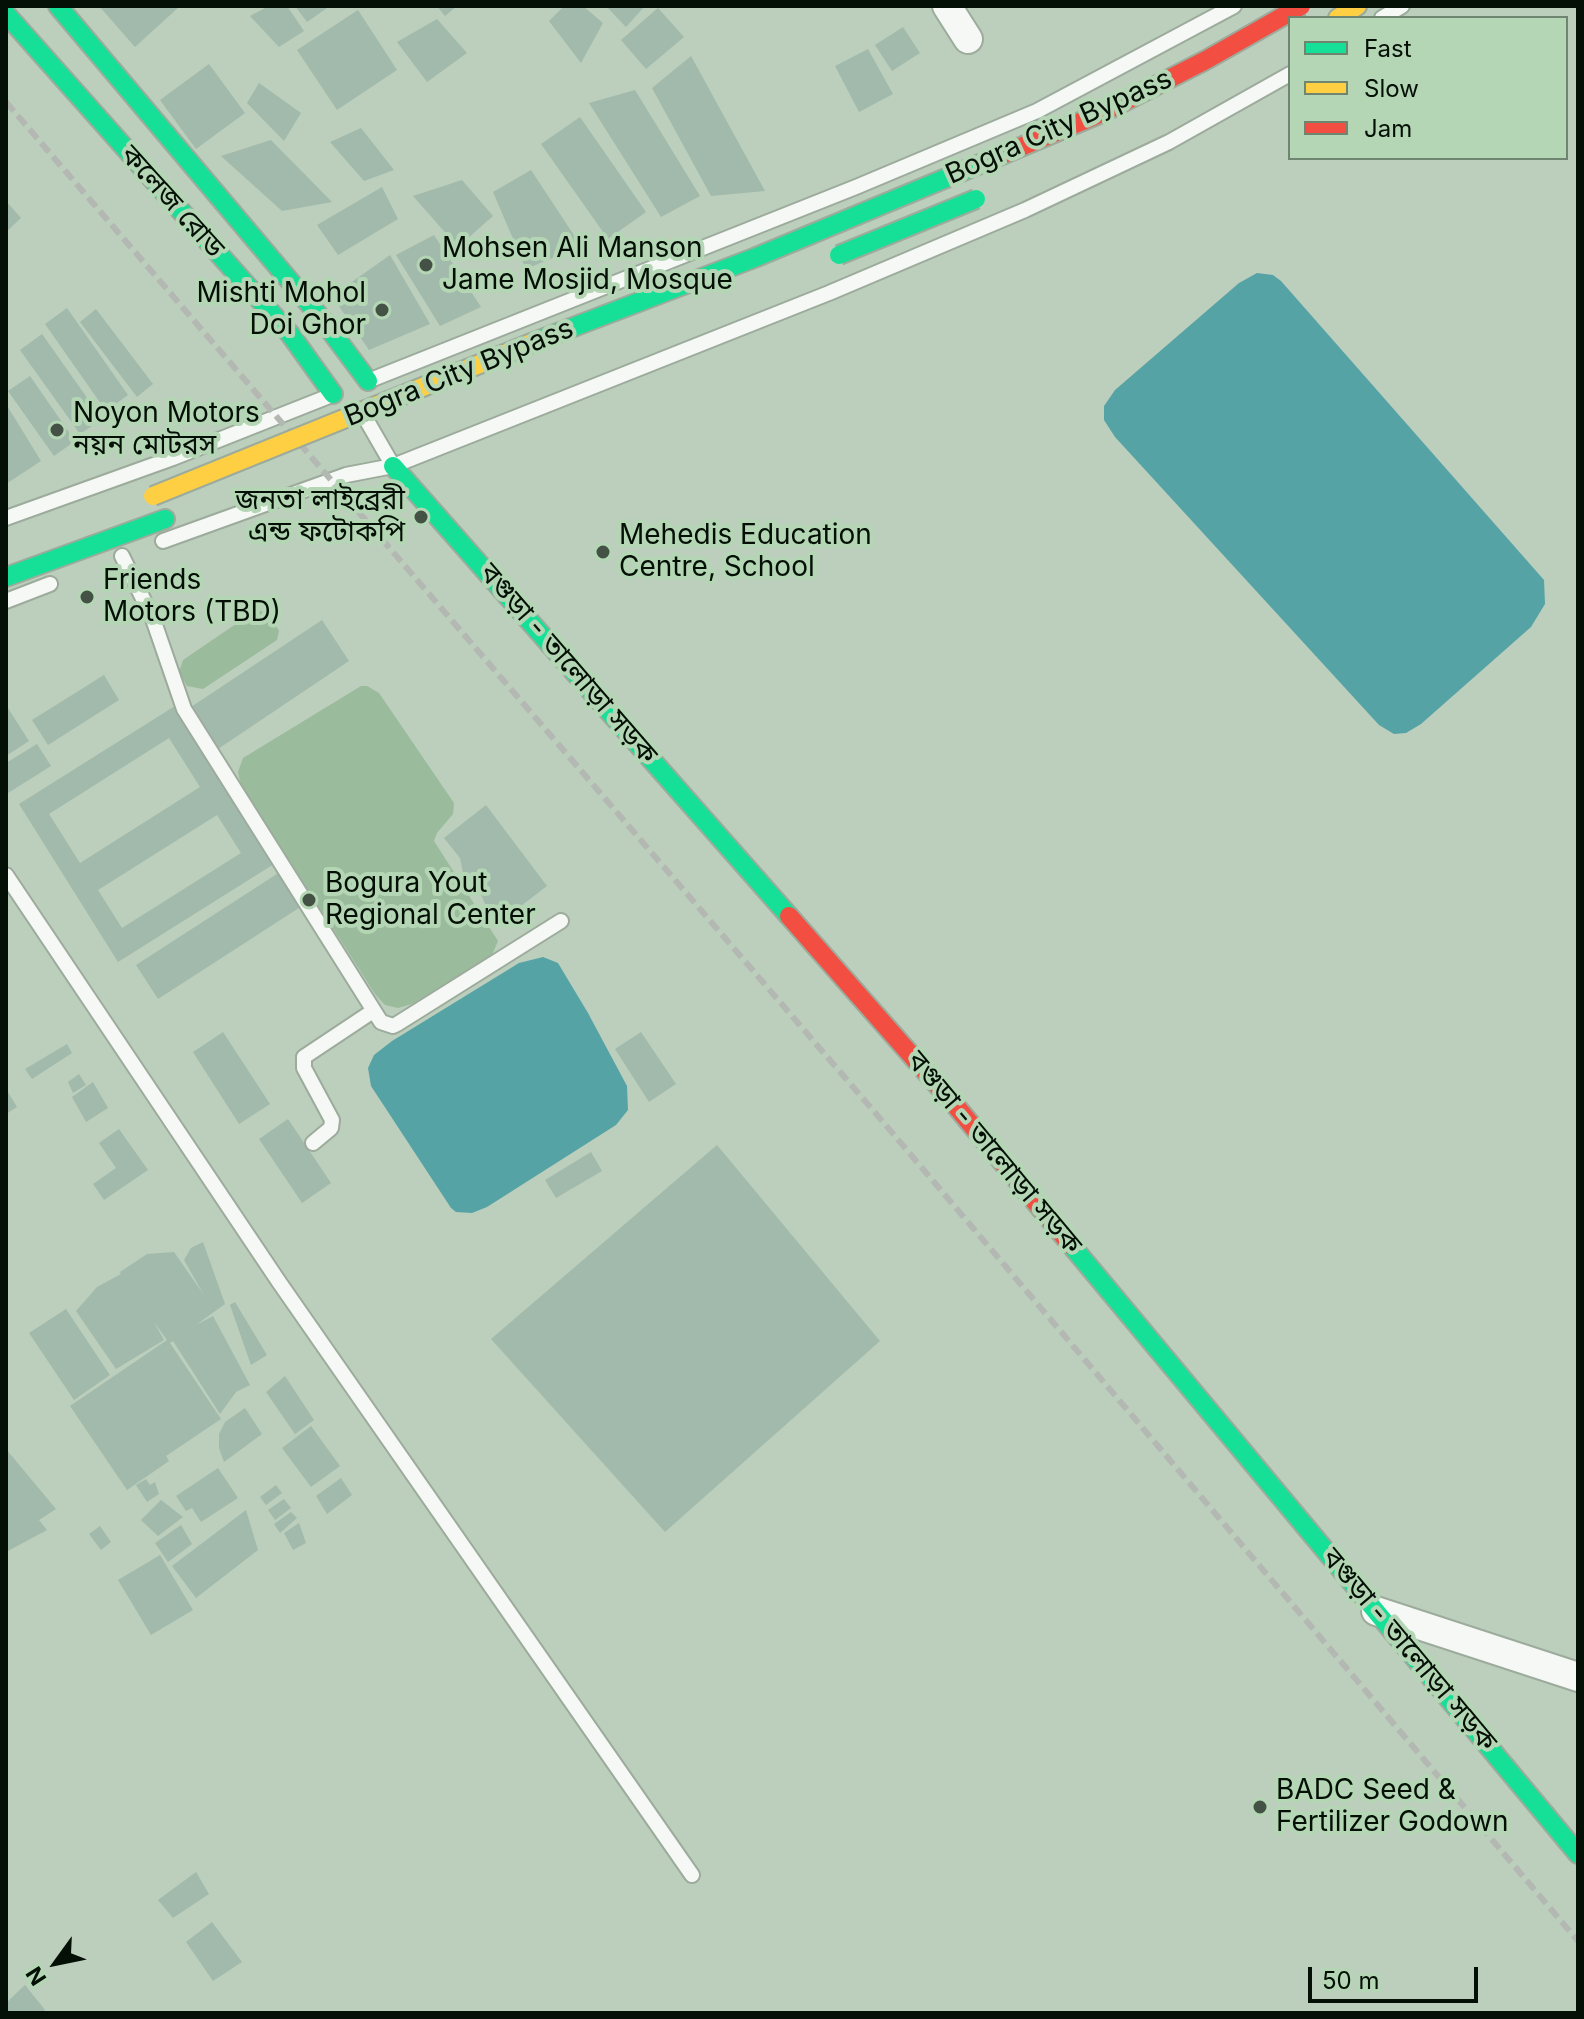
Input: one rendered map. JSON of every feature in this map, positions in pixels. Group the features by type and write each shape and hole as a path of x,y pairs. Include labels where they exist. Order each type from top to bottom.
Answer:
{"main road":[{"name":"কলেজ রোড","path":"58,6 321,318 368,381"},
{"name":"Bogra City Bypass","path":"138,501 498,356 754,258 1104,112 1206,60 1301,6"},
{"name":"কলেজ রোড","path":"6,14 290,334 333,394"},
{"name":"Bogra City Bypass","path":"820,263 988,194"},
{"name":"Bogra City Bypass","path":"352,444 395,427"},
{"name":"বগুড়া - তালোড়া সড়ক","path":"393,466 955,1105 1578,1854"},
{"path":"6,577 180,513"}],"street":[{"path":"947,6 968,39"},
{"path":"1376,1611 1578,1677"}],"lane":[{"path":"6,518 173,458 856,187 1037,111 1234,6"},
{"path":"151,545 346,475 393,466 829,293 1025,210 1169,142 1288,75"},
{"path":"356,401 393,466"},
{"path":"107,562 137,551"},
{"path":"122,556 153,619 184,709 381,1022 393,1026 561,921"},
{"path":"6,601 64,579"},
{"path":"6,875 279,1282 692,1875"},
{"path":"313,1143 331,1128 332,1120 304,1068 304,1057 373,1011"}],"green space":[{"path":"255,611 270,615 279,631 277,640 203,689 187,686 179,672 183,660"},
{"path":"361,686 379,693 454,803 453,814 434,841 498,941 492,955 471,970 412,1004 398,1008 385,1005 375,994 241,785 238,772 243,758"}],"water":[{"path":"1257,273 1273,275 1281,281 1544,580 1545,604 1531,627 1421,724 1406,733 1394,734 1379,725 1115,437 1104,420 1104,406 1115,390 1239,283"},
{"path":"543,957 558,963 588,1013 627,1086 628,1110 616,1125 487,1207 472,1213 456,1212 371,1086 368,1068 374,1055 392,1041 519,963"}],"building":[{"path":"99,6 180,6 135,47"},
{"path":"269,6 287,6 304,31 279,47 250,16"},
{"path":"295,6 330,6 307,22"},
{"path":"437,6 457,6 445,16"},
{"path":"564,6 583,6 603,23 581,63 549,21"},
{"path":"606,6 645,6 626,27"},
{"path":"658,8 684,37 646,69 621,40"},
{"path":"358,10 397,70 337,110 297,50"},
{"path":"437,19 467,53 427,82 397,42"},
{"path":"903,27 920,53 892,71 875,45"},
{"path":"868,49 893,94 859,112 835,66"},
{"path":"691,56 765,191 711,196 652,88"},
{"path":"209,64 245,113 196,149 160,100"},
{"path":"259,83 301,113 284,141 247,103"},
{"path":"635,90 700,196 661,217 589,103"},
{"path":"580,117 646,212 608,239 541,144"},
{"path":"361,128 394,170 364,181 330,142"},
{"path":"271,140 332,202 282,211 221,156"},
{"path":"531,170 581,246 526,269 493,192"},
{"path":"462,180 493,216 458,247 413,196"},
{"path":"382,187 398,219 338,255 317,225"},
{"path":"6,201 21,218 6,232"},
{"path":"434,235 481,307 440,326 396,255"},
{"name":"Mishti Mohol Doi Ghor","path":"390,255 430,324 369,350 332,296"},
{"path":"67,308 128,395 106,411 45,324"},
{"path":"96,309 153,384 137,397 80,322"},
{"path":"42,334 102,419 80,434 20,350"},
{"path":"30,376 75,441 54,456 8,391"},
{"path":"6,404 41,461 6,484"},
{"path":"322,620 349,661 215,751 188,709"},
{"path":"104,675 119,700 48,745 32,720"},
{"path":"6,705 29,741 6,756"},
{"path":"175,706 274,864 118,962 19,804","holes":["169,738 200,787 80,863 49,814","217,815 241,853 122,928 98,890"]},
{"path":"37,744 51,766 8,793 6,763"},
{"path":"486,805 547,886 504,919 485,904 478,887 464,878 460,858 444,838"},
{"path":"280,872 302,906 158,999 136,965"},
{"path":"223,1032 270,1104 239,1124 193,1052"},
{"path":"641,1032 676,1084 649,1102 615,1049"},
{"path":"67,1044 72,1053 32,1079 25,1069"},
{"path":"79,1074 86,1085 73,1093 68,1082"},
{"path":"93,1082 108,1108 86,1122 72,1097"},
{"path":"6,1089 17,1107 6,1114"},
{"path":"288,1119 331,1183 302,1203 259,1139"},
{"path":"119,1129 148,1170 104,1200 93,1184 116,1168 99,1143"},
{"path":"717,1145 880,1341 665,1532 491,1339"},
{"path":"591,1152 602,1171 556,1198 545,1180"},
{"path":"203,1242 225,1304 196,1325 213,1316 250,1385 236,1392 220,1414 173,1341 170,1343 221,1419 166,1456 169,1461 127,1490 70,1406 167,1340 154,1322 164,1340 116,1369 76,1311 97,1287 147,1254 174,1252 204,1295 184,1260 191,1248"},
{"path":"235,1302 267,1355 251,1365 230,1305"},
{"path":"66,1309 110,1375 74,1400 29,1333"},
{"path":"285,1376 314,1420 295,1434 266,1392"},
{"path":"245,1408 262,1434 224,1462 219,1448 219,1434 225,1422"},
{"path":"311,1426 340,1466 311,1487 282,1448"},
{"path":"6,1449 56,1509 39,1520 47,1530 6,1552"},
{"path":"218,1468 238,1498 201,1522 192,1508 186,1511 176,1496"},
{"path":"341,1478 352,1495 327,1514 316,1496"},
{"path":"146,1479 150,1485 155,1482 159,1494 147,1502 136,1485"},
{"path":"276,1485 282,1493 266,1505 260,1497"},
{"path":"284,1499 291,1508 275,1520 268,1510"},
{"path":"161,1500 183,1517 158,1536 141,1520"},
{"path":"246,1510 258,1550 196,1598 172,1566"},
{"path":"291,1512 297,1518 280,1533 274,1524"},
{"path":"299,1523 306,1543 293,1550 284,1533"},
{"path":"181,1525 192,1544 168,1562 155,1543"},
{"path":"100,1526 111,1542 101,1550 89,1534"},
{"path":"160,1555 193,1610 151,1635 118,1580"},
{"path":"196,1872 209,1894 173,1918 158,1900"},
{"path":"212,1922 242,1962 213,1981 186,1942"},
{"path":"25,1985 45,2010 42,2013 6,2013 6,2003"}],"railway":[{"path":"6,102 872,1109 1578,1941"}],"traffic: fast":[{"path":"58,6 321,318 368,381"},
{"path":"6,14 290,334 333,394"},
{"path":"534,342 754,258 1004,154"},
{"path":"839,255 976,199"},
{"path":"393,466 789,916"},
{"path":"6,577 165,519"},
{"path":"1071,1245 1578,1854"}],"traffic: slow":[{"path":"1341,16 1357,6"},
{"path":"153,496 534,342"}],"traffic: jam":[{"path":"1004,154 1104,112 1206,60 1301,6"},
{"path":"789,916 955,1105 1071,1245"}],"place":[{"name":"Mohsen Ali Manson Jame Mosjid, Mosque","path":"426,265"},
{"name":"Mishti Mohol Doi Ghor","path":"382,310"},
{"name":"Noyon Motors নয়ন মোটরস","path":"57,430"},
{"name":"জনতা লাইব্রেরী এন্ড ফটোকপি","path":"421,517"},
{"name":"Mehedis Education Centre, School","path":"603,552"},
{"name":"Friends Motors (TBD)","path":"87,597"},
{"name":"Bogura Yout Regional Center","path":"309,900"},
{"name":"BADC Seed & Fertilizer Godown","path":"1260,1807"}]}
